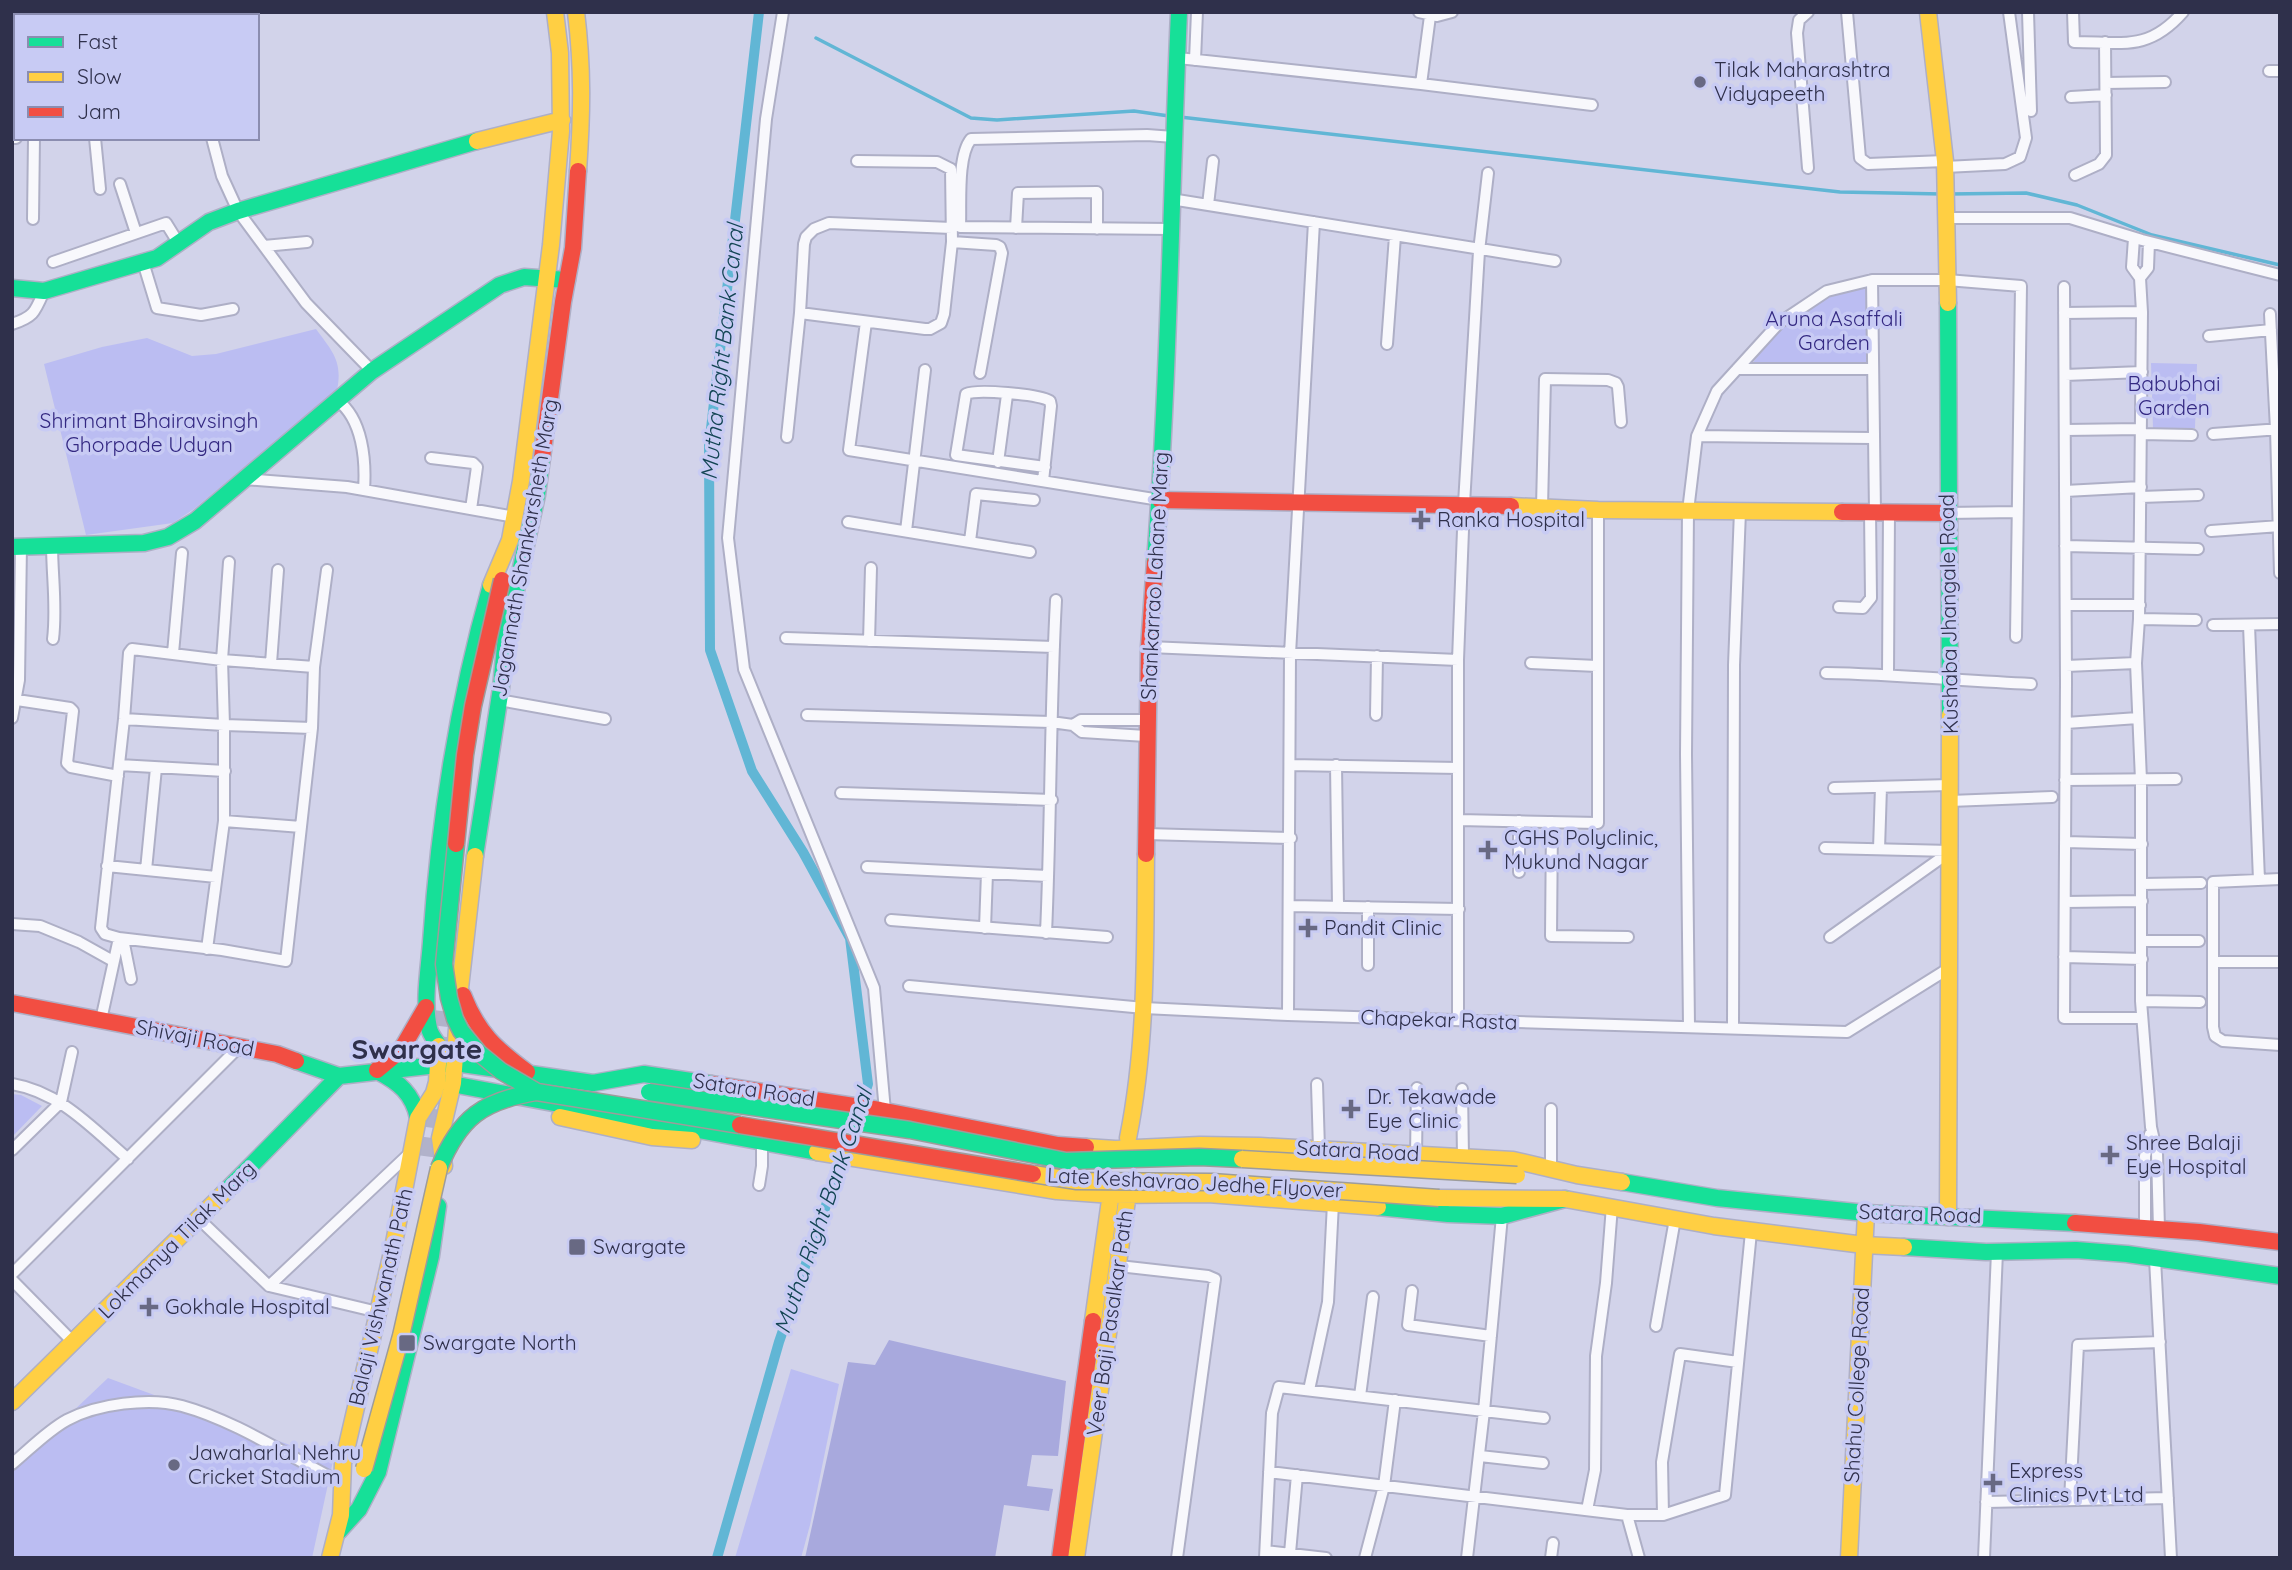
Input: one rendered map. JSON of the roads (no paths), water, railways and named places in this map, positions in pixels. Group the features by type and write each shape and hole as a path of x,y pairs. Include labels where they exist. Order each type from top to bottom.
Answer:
{"main road":[{"name":"Jagannath Shankarsheth Marg","path":"447,1063 429,1030 434,1008 433,897 460,719 477,634 493,577 510,540 515,517 551,246 562,120 560,53 555,12"},
{"name":"Jagannath Shankarsheth Marg","path":"445,1082 460,988 476,848 506,636 537,495 573,248 582,132 581,51 576,12"},
{"name":"Shankarrao Lahane Marg","path":"1124,1145 1138,1093 1144,1007 1146,728 1170,293 1179,12"},
{"name":"Kushaba Jhangale Road","path":"1928,12 1945,168 1947,213 1951,851 1948,1216"},
{"path":"12,288 44,291 157,258 209,222 238,211 481,140 562,120"},
{"path":"17,546 144,543 168,537 195,521 372,371 510,278 546,277 568,280"},
{"path":"1160,500 1464,504 1598,510 1947,513"},
{"name":"Late Keshavrao Jedhe Flyover","path":"510,540 473,706 465,755 444,964 451,1006 464,1034 490,1063 530,1095"},
{"path":"418,1118 416,1106 402,1085 376,1071 401,1050 434,1008 483,724 506,636"},
{"path":"460,988 473,1022 482,1036 531,1075"},
{"name":"Shivaji Road","path":"12,1003 277,1054 339,1076 447,1063"},
{"name":"Satara Road","path":"447,1063 593,1083 644,1074 838,1103 1058,1145 1200,1145 1513,1160 1577,1175 1717,1198 1866,1213 1987,1217 2280,1242"},
{"name":"Lokmanya Tilak Marg","path":"12,1402 199,1219 339,1076"},
{"path":"609,1081 649,1092 910,1130 1066,1161 1199,1157 1517,1175 1577,1175"},
{"path":"445,1082 530,1095 759,1142 1057,1191 1120,1195 1208,1194 1502,1216 1565,1199"},
{"name":"Balaji Vishwanath Path","path":"330,1558 341,1515 343,1463 419,1153 418,1118 434,1093 445,1082"},
{"name":"Balaji Vishwanath Path","path":"336,1535 359,1509 378,1472 432,1256 445,1161 440,1138 445,1082"},
{"name":"Late Keshavrao Jedhe Flyover","path":"359,1509 364,1469 401,1336 439,1168 447,1144 457,1129 479,1109 511,1095 530,1095 1077,1181 1212,1182 1439,1198 1565,1199"},
{"path":"445,1161 450,1144 464,1125 481,1111 494,1104 530,1095"},
{"name":"Veer Baji Pasalkar Path","path":"1076,1558 1119,1266 1124,1145"},
{"path":"341,1515 385,1337 419,1153"},
{"name":"Veer Baji Pasalkar Path","path":"1060,1558 1120,1195"},
{"name":"Satara Road","path":"1565,1199 1751,1232 1864,1245 1997,1252 2076,1250 2280,1276"},
{"name":"Shahu College Road","path":"1849,1558 1866,1213"}],"street":[{"path":"783,12 766,119 728,538 744,669 874,988 882,1111"},
{"path":"1195,60 1197,12"},
{"path":"1421,84 1425,14 1452,12"},
{"path":"1808,12 1799,20 1797,33 1808,169"},
{"path":"1846,12 1860,158 1868,164 1945,168 2005,164 2020,157 2026,138 2009,12"},
{"path":"2028,12 2031,111"},
{"path":"2073,12 2074,42 2149,40 2169,28 2183,12"},
{"path":"2075,175 2104,160 2105,42"},
{"path":"1178,58 1592,105"},
{"path":"2106,83 2165,82"},
{"path":"2071,97 2106,95"},
{"path":"1171,229 960,227 962,167 967,144 971,139 1147,135 1174,137"},
{"path":"33,219 34,140"},
{"path":"95,140 100,189"},
{"path":"213,140 222,176 238,211 306,303 372,371"},
{"path":"800,313 925,329 941,323 952,242 951,169 937,162 857,161"},
{"path":"1208,205 1213,161"},
{"path":"1458,1020 1458,660 1479,251 1488,173"},
{"path":"120,184 136,233"},
{"path":"1016,228 1018,193 1097,192 1097,229"},
{"path":"1171,200 1555,261"},
{"path":"1947,213 2070,219 2280,275"},
{"path":"1288,1015 1290,654 1314,222"},
{"path":"53,262 166,223 179,244"},
{"path":"787,437 806,236 821,225 838,223 952,228"},
{"path":"1387,344 1395,236"},
{"path":"2134,238 2132,267 2140,278 2142,312 2140,605 2136,663 2142,844 2141,1001 2151,1127 2146,1156 2152,1229"},
{"path":"264,246 307,242"},
{"path":"952,242 996,245 1002,253 980,373"},
{"path":"2140,278 2148,268 2149,242"},
{"path":"143,262 157,309 201,316 233,309"},
{"path":"1689,1027 1686,754 1688,511 1697,436 1717,391 1779,323 1827,291 1872,280 1947,279 2021,286 2016,637"},
{"path":"1872,280 1872,438 1888,674"},
{"path":"2064,287 2064,1018 2142,1018"},
{"path":"12,324 28,319 33,314 44,291"},
{"path":"2064,313 2142,312"},
{"path":"2270,314 2278,429 2280,573"},
{"path":"866,322 849,450 1160,500"},
{"path":"2209,336 2271,330"},
{"path":"1737,369 1872,369"},
{"path":"906,531 925,370"},
{"path":"2065,375 2142,372"},
{"path":"1542,507 1545,380 1608,380 1616,383 1621,422"},
{"path":"1043,481 1045,467 1051,406 1050,401 1040,397 978,392 966,394 956,455 1045,467"},
{"path":"998,462 1007,395"},
{"path":"337,401 346,406 359,435 365,471 364,490"},
{"path":"2213,434 2278,429"},
{"path":"2065,430 2192,435"},
{"path":"1697,436 1872,438"},
{"path":"431,458 472,463 477,467 471,509"},
{"path":"244,480 364,490 515,517"},
{"path":"2065,491 2198,495"},
{"path":"970,541 976,494 1034,500"},
{"path":"1459,820 1598,823 1598,510"},
{"path":"1733,1028 1734,665 1740,511"},
{"path":"1839,607 1863,607 1871,598 1878,512"},
{"path":"1947,513 2017,512"},
{"path":"848,522 1030,552"},
{"path":"2211,531 2278,526"},
{"path":"52,544 52,574 57,612 53,639"},
{"path":"12,718 17,700 17,546"},
{"path":"2065,546 2198,550"},
{"path":"173,653 182,553"},
{"path":"207,948 224,821 222,660 229,562"},
{"path":"869,641 871,568"},
{"path":"271,663 278,570"},
{"path":"314,667 132,649 129,653 101,928 105,934 121,939 207,948 286,961 312,728 314,667 327,570"},
{"path":"1046,933 1056,600"},
{"path":"2066,605 2140,605"},
{"path":"2139,619 2196,620"},
{"path":"2213,625 2280,624"},
{"path":"2249,625 2259,880"},
{"path":"786,638 1054,647"},
{"path":"1149,647 1458,660"},
{"path":"1376,715 1377,656"},
{"path":"1531,663 1597,666"},
{"path":"2066,666 2136,663"},
{"path":"1826,673 1888,674 1950,681 2031,684"},
{"path":"17,700 70,708 73,711 67,763 71,767 118,771 156,768 225,771"},
{"path":"499,700 605,719"},
{"path":"807,715 1051,722 1073,726 1082,732 1146,728"},
{"path":"2066,723 2138,718"},
{"path":"124,719 312,728"},
{"path":"1290,765 1458,768"},
{"path":"1336,765 1338,906"},
{"path":"146,870 156,768"},
{"path":"2065,779 2176,779"},
{"path":"1879,849 1881,786"},
{"path":"1834,788 1881,786 1950,793 2052,797"},
{"path":"841,793 1052,800"},
{"path":"224,821 301,827"},
{"path":"1519,821 1519,872"},
{"path":"1552,822 1551,936 1628,937"},
{"path":"1146,834 1291,838"},
{"path":"2065,842 2142,844"},
{"path":"1825,848 1951,851"},
{"path":"1830,936 1951,851"},
{"path":"107,866 216,877"},
{"path":"867,867 1048,876"},
{"path":"985,928 987,873"},
{"path":"2280,879 2213,882 2213,1027 2217,1039 2280,1045"},
{"path":"2142,884 2201,883"},
{"path":"2064,902 2142,901"},
{"path":"1290,906 1459,909"},
{"path":"1368,907 1368,965"},
{"path":"891,920 1107,937"},
{"path":"12,924 40,926 79,942 114,961"},
{"path":"101,1020 121,939"},
{"path":"121,939 131,979"},
{"path":"2142,941 2199,941"},
{"path":"2064,957 2141,959"},
{"path":"2213,962 2280,962"},
{"name":"Chapekar Rasta","path":"909,986 1144,1007 1288,1015 1847,1032 1951,967"},
{"path":"2141,1001 2200,1002"},
{"path":"12,1274 240,1046"},
{"path":"12,1150 61,1102 72,1052"},
{"path":"12,1084 42,1091 61,1102 128,1158"},
{"path":"1317,1084 1319,1149"},
{"path":"1416,1155 1417,1088"},
{"path":"1462,1089 1463,1157"},
{"path":"1551,1109 1551,1169"},
{"path":"759,1185 762,1166 759,1142 762,1118"},
{"path":"269,1286 419,1153"},
{"path":"1309,1390 1328,1302 1333,1203"},
{"path":"1587,1510 1595,1469 1596,1356 1606,1283 1612,1206"},
{"path":"1467,1558 1480,1456 1502,1216"},
{"path":"199,1219 269,1286 379,1312"},
{"path":"1656,1326 1675,1219"},
{"path":"1269,1472 1627,1515 1663,1515 1725,1494 1751,1232"},
{"path":"1984,1558 1997,1252"},
{"path":"2155,1259 2171,1558"},
{"path":"1119,1266 1208,1276 1214,1279 1177,1558"},
{"path":"12,1280 73,1342"},
{"path":"1412,1291 1408,1325 1491,1336"},
{"path":"1360,1396 1373,1297"},
{"path":"2070,1500 2078,1345 2160,1342"},
{"path":"1663,1515 1662,1462 1680,1354 1738,1362"},
{"path":"1326,1558 1290,1553 1266,1554 1272,1413 1279,1387 1544,1418"},
{"path":"1365,1558 1384,1486 1395,1400"},
{"path":"12,1464 68,1420 101,1408 137,1402 181,1406 237,1428 342,1483"},
{"path":"1480,1456 1543,1463"},
{"path":"1290,1553 1297,1475"},
{"path":"1986,1502 2168,1498"},
{"path":"1627,1515 1639,1558"},
{"path":"1551,1558 1553,1543"}],"waterway":[{"name":"Mutha Right Bank Canal","path":"759,12 709,446 710,650 752,771 803,852 850,938 868,1084 859,1112"},
{"path":"816,38 971,118 997,120 1134,111 1169,116"},
{"path":"1180,117 1840,192 1942,194"},
{"path":"1949,194 2026,193 2077,205 2152,235 2280,265"},
{"name":"Mutha Right Bank Canal","path":"717,1558 779,1342 844,1153"}],"tunnel":[{"path":"437,1055 442,1011"},
{"path":"424,1156 432,1096"}],"place":[{"name":"Tilak Maharashtra Vidyapeeth","path":"1700,82"},
{"name":"Ranka Hospital","path":"1421,520"},
{"name":"CGHS Polyclinic, Mukund Nagar","path":"1488,850"},
{"name":"Pandit Clinic","path":"1308,928"},
{"name":"Dr. Tekawade Eye Clinic","path":"1351,1109"},
{"name":"Shree Balaji Eye Hospital","path":"2110,1155"},
{"name":"Swargate","path":"577,1247"},
{"name":"Gokhale Hospital","path":"149,1307"},
{"name":"Swargate North","path":"407,1343"},
{"name":"Jawaharlal Nehru Cricket Stadium","path":"174,1465"},
{"name":"Express Clinics Pvt Ltd","path":"1993,1483"}],"district":[{"name":"Swargate","path":"417,1049"}],"park label":[{"name":"Aruna Asaffali Garden","path":"1834,331"},
{"name":"Babubhai Garden","path":"2174,396"},
{"name":"Shrimant Bhairavsingh Ghorpade Udyan","path":"149,433"}]}
